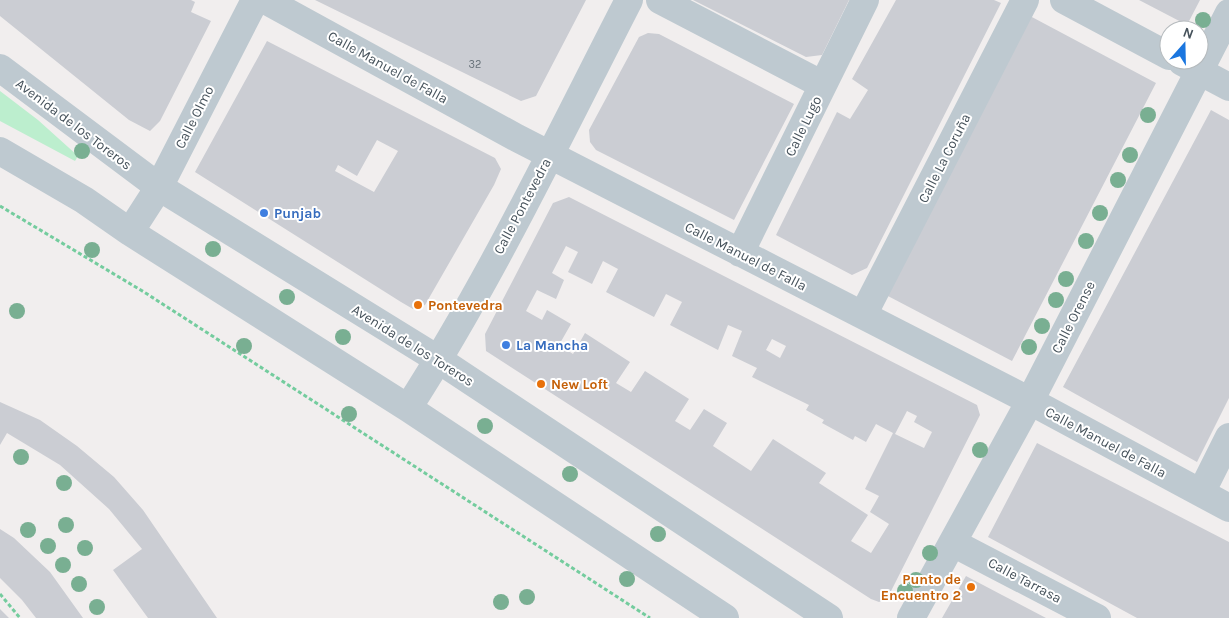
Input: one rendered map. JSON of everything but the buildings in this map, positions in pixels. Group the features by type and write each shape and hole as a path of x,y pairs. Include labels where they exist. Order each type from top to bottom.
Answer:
{"street":[{"name":"Calle Olmo","path":"130,232 159,187 255,0"},
{"name":"Calle Manuel de Falla","path":"265,0 549,155 1030,401 1229,508"},
{"name":"Calle Pontevedra","path":"408,408 439,360 549,155 629,0"},
{"path":"660,0 823,85"},
{"name":"Calle Lugo","path":"740,252 865,0"},
{"name":"Calle La Coruña","path":"863,315 1025,0"},
{"path":"1064,0 1159,51"},
{"name":"Calle Orense","path":"1209,38 1229,13"},
{"name":"Avenida de los Toreros","path":"0,68 159,187 439,360 829,618"},
{"name":"Calle Orense","path":"911,618 1030,401 1186,70"},
{"path":"1197,70 1229,87"},
{"path":"0,151 84,200 130,232 408,408 725,618"},
{"path":"1201,493 1229,437"},
{"name":"Calle Tarrasa","path":"952,543 1097,618"}],"path":[{"path":"0,206 144,292 650,618"},
{"path":"0,594 20,618"}],"green space":[{"path":"0,91 38,120 78,156 75,161 0,121"}],"place":[{"name":"Punjab","path":"264,213"},
{"name":"Pontevedra","path":"418,305"},
{"name":"La Mancha","path":"506,345"},
{"name":"New Loft","path":"541,384"},
{"name":"Punto de Encuentro 2","path":"971,587"}]}
